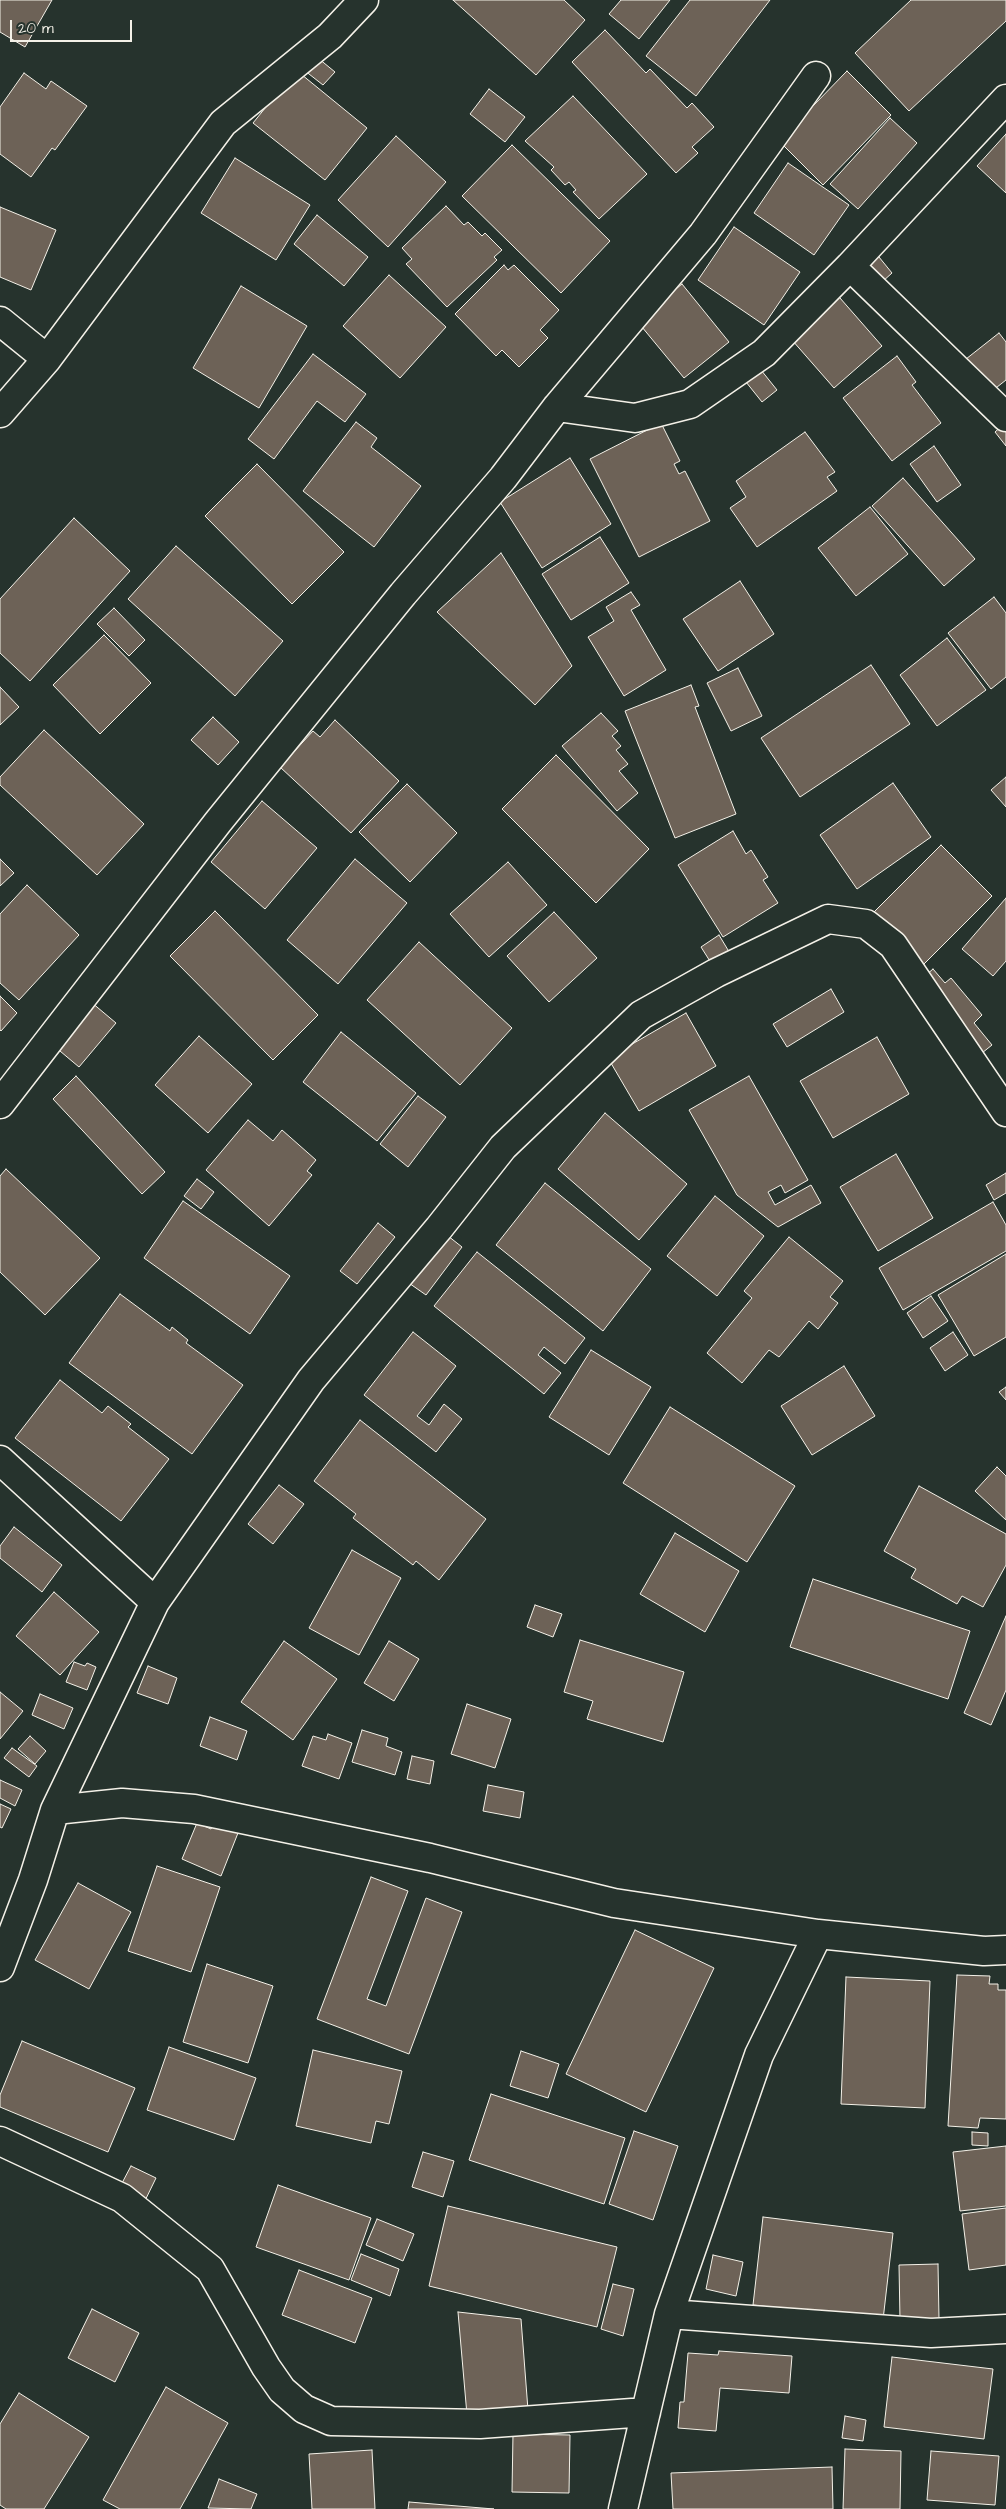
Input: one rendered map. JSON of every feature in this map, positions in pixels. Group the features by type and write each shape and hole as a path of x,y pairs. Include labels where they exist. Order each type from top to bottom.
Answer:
{"street":[{"path":"0,412 47,359 223,123 330,36 364,0"},
{"path":"0,1104 218,822 403,594 503,478 557,406 703,234 816,76"},
{"path":"557,406 635,418 690,404 764,353 850,266 1006,99"},
{"path":"850,266 1006,416"},
{"path":"0,321 47,359"},
{"path":"0,1967 33,1880 55,1810 156,1602 311,1380 503,1147 641,1015 716,973 828,919 866,924 893,945 1006,1112"},
{"path":"0,1460 156,1602"},
{"path":"55,1810 122,1803 194,1808 430,1858 614,1902 818,1934 984,1951 1006,1950"},
{"path":"623,2509 669,2314 759,2054 818,1934"},
{"path":"0,2141 122,2198 210,2269 266,2367 282,2390 304,2409 330,2421 480,2424 646,2412"},
{"path":"669,2314 931,2333 1006,2329"}],"building":[{"path":"0,0 52,0 25,47 0,32"},
{"path":"453,0 564,0 585,20 536,75"},
{"path":"621,0 670,0 639,39 609,14"},
{"path":"690,0 770,0 696,96 646,56"},
{"path":"911,0 1006,0 1006,21 909,111 855,53"},
{"path":"605,30 646,73 650,69 687,108 692,103 714,127 692,147 698,153 676,173 572,62"},
{"path":"307,49 335,72 323,85 295,63"},
{"path":"296,70 367,128 325,180 253,123"},
{"path":"847,71 891,115 823,185 779,141"},
{"path":"24,73 46,89 51,81 87,106 55,150 52,148 31,177 0,154 0,107"},
{"path":"489,89 525,117 505,142 470,114"},
{"path":"573,96 647,174 599,219 573,192 576,190 569,182 565,185 551,170 554,167 525,141"},
{"path":"890,118 917,143 858,209 830,184"},
{"path":"1006,134 1006,193 977,166"},
{"path":"396,136 446,182 388,247 338,200"},
{"path":"512,145 610,241 561,293 462,196"},
{"path":"235,158 310,205 276,260 201,213"},
{"path":"788,163 849,205 814,255 754,213"},
{"path":"446,206 464,225 468,222 482,236 485,233 502,250 494,257 497,260 447,307 406,264 412,259 402,248"},
{"path":"0,207 56,230 31,290 0,277"},
{"path":"317,215 368,257 344,286 294,244"},
{"path":"734,227 800,272 764,325 698,280"},
{"path":"870,246 892,273 872,291 850,263"},
{"path":"504,265 508,270 514,265 559,310 540,330 548,338 519,367 502,350 496,356 455,314"},
{"path":"389,275 446,327 400,378 343,326"},
{"path":"682,284 729,342 684,378 637,321"},
{"path":"241,286 307,326 259,408 193,368"},
{"path":"833,290 882,346 834,388 785,332"},
{"path":"999,333 1006,342 1006,380 973,406 947,374"},
{"path":"313,354 366,394 345,422 317,401 274,459 248,439"},
{"path":"897,356 916,382 912,385 941,423 892,461 843,398"},
{"path":"753,360 777,390 762,402 738,372"},
{"path":"356,422 377,438 371,447 421,486 374,547 303,491"},
{"path":"1006,422 1006,446 995,432"},
{"path":"661,423 680,461 674,464 679,474 685,471 710,521 639,557 590,459"},
{"path":"805,432 835,472 827,477 837,491 757,547 730,508 746,497 736,481"},
{"path":"934,446 961,485 937,502 910,464"},
{"path":"570,458 611,524 542,568 500,502"},
{"path":"257,464 344,552 292,604 205,516"},
{"path":"903,478 975,559 944,586 872,506"},
{"path":"870,507 908,554 856,596 818,548"},
{"path":"74,518 130,571 30,681 0,653 0,599"},
{"path":"600,537 629,583 571,620 542,574"},
{"path":"176,546 283,641 235,696 128,599"},
{"path":"501,553 572,666 535,705 437,612"},
{"path":"740,581 774,634 718,671 683,619"},
{"path":"631,592 640,605 631,610 666,670 624,696 588,637 614,621 606,607"},
{"path":"994,597 1006,613 1006,677 991,689 948,633"},
{"path":"114,608 145,640 129,656 97,624"},
{"path":"104,635 151,683 100,734 53,685"},
{"path":"947,638 986,690 937,726 900,675"},
{"path":"871,665 910,724 800,797 761,738"},
{"path":"738,668 762,716 731,731 707,683"},
{"path":"691,685 699,706 695,707 736,814 675,838 625,711"},
{"path":"0,687 19,707 0,725"},
{"path":"601,713 618,731 612,736 621,746 616,750 628,764 619,771 638,793 617,811 562,746"},
{"path":"213,717 239,742 218,765 191,740"},
{"path":"335,720 399,781 351,833 280,767 313,731 320,737"},
{"path":"44,730 144,824 97,875 0,785 0,777"},
{"path":"556,755 649,849 596,903 502,809"},
{"path":"1006,777 1006,807 991,790"},
{"path":"893,783 931,837 857,889 820,835"},
{"path":"407,784 457,833 410,882 359,832"},
{"path":"262,801 317,848 265,909 211,862"},
{"path":"733,831 746,854 751,850 768,877 763,880 778,903 723,937 678,865"},
{"path":"941,845 992,896 922,966 872,914"},
{"path":"0,859 14,873 0,886"},
{"path":"355,859 407,903 338,984 287,940"},
{"path":"508,862 547,905 489,957 450,914"},
{"path":"27,885 79,935 19,1000 0,983 0,914"},
{"path":"1006,898 1006,961 993,976 962,949"},
{"path":"215,911 318,1015 273,1060 170,956"},
{"path":"554,912 597,958 549,1002 507,956"},
{"path":"719,935 731,955 713,966 701,947"},
{"path":"419,942 512,1028 460,1085 367,1000"},
{"path":"933,969 945,983 951,978 982,1015 974,1023 992,1045 972,1061 911,988"},
{"path":"831,989 844,1012 787,1047 773,1024"},
{"path":"0,996 17,1013 1,1031 0,1030"},
{"path":"91,1002 116,1023 79,1067 54,1046"},
{"path":"686,1013 716,1066 639,1111 608,1058"},
{"path":"341,1032 416,1093 377,1141 303,1082"},
{"path":"199,1036 252,1084 208,1133 155,1085"},
{"path":"877,1037 909,1094 833,1138 800,1081"},
{"path":"76,1076 165,1172 142,1194 53,1099"},
{"path":"749,1076 808,1180 785,1193 781,1185 768,1192 775,1205 811,1185 821,1203 778,1227 737,1195 689,1110"},
{"path":"418,1096 446,1117 408,1167 380,1144"},
{"path":"605,1113 687,1184 639,1240 558,1169"},
{"path":"248,1120 273,1141 282,1130 316,1160 307,1171 312,1175 269,1226 206,1170"},
{"path":"896,1154 933,1218 878,1251 840,1187"},
{"path":"6,1169 100,1258 45,1315 0,1272 0,1176"},
{"path":"1006,1173 1006,1193 994,1200 986,1185"},
{"path":"197,1179 214,1192 201,1209 184,1196"},
{"path":"545,1183 651,1269 603,1331 496,1245"},
{"path":"715,1196 764,1236 717,1296 667,1256"},
{"path":"183,1201 290,1276 250,1334 144,1258"},
{"path":"993,1202 1006,1225 1006,1251 903,1310 879,1268"},
{"path":"378,1223 395,1237 357,1284 340,1271"},
{"path":"443,1232 462,1247 426,1295 406,1281"},
{"path":"789,1237 843,1281 830,1297 838,1303 818,1329 809,1321 779,1357 769,1350 742,1383 707,1353 752,1298 744,1291"},
{"path":"477,1252 585,1338 565,1364 544,1347 538,1355 561,1373 544,1394 434,1306"},
{"path":"1006,1254 1006,1337 974,1356 938,1295"},
{"path":"120,1294 170,1331 172,1327 188,1340 186,1343 243,1385 192,1454 69,1363"},
{"path":"931,1296 948,1321 923,1338 907,1313"},
{"path":"413,1332 456,1366 417,1416 429,1425 444,1404 462,1419 436,1452 364,1395"},
{"path":"953,1332 968,1355 945,1371 930,1348"},
{"path":"591,1350 651,1387 609,1455 549,1417"},
{"path":"844,1366 875,1416 812,1455 781,1406"},
{"path":"60,1380 102,1413 108,1406 131,1424 128,1427 169,1459 121,1521 15,1438"},
{"path":"1006,1387 1006,1400 999,1392"},
{"path":"670,1407 795,1486 747,1562 623,1483"},
{"path":"360,1420 486,1519 439,1580 416,1561 413,1565 353,1518 356,1514 314,1481"},
{"path":"997,1467 1006,1476 1006,1520 975,1491"},
{"path":"279,1485 304,1504 273,1544 248,1524"},
{"path":"919,1486 1006,1534 1006,1565 983,1607 962,1596 957,1604 911,1578 916,1569 884,1551"},
{"path":"14,1527 62,1565 42,1592 0,1558 0,1546"},
{"path":"675,1533 739,1571 705,1632 640,1594"},
{"path":"352,1550 401,1578 359,1655 309,1628"},
{"path":"813,1579 970,1631 948,1699 790,1647"},
{"path":"54,1592 99,1632 60,1675 16,1636"},
{"path":"535,1605 562,1614 553,1637 527,1627"},
{"path":"1006,1616 1006,1690 991,1725 964,1713"},
{"path":"580,1640 684,1672 663,1742 587,1719 593,1701 564,1692"},
{"path":"284,1641 337,1679 293,1740 241,1702"},
{"path":"389,1641 419,1659 394,1701 364,1683"},
{"path":"74,1662 85,1666 87,1663 96,1667 87,1690 66,1682"},
{"path":"148,1666 177,1678 168,1704 137,1693"},
{"path":"0,1692 23,1711 0,1739"},
{"path":"40,1694 73,1708 64,1729 32,1715"},
{"path":"467,1704 511,1719 495,1768 451,1754"},
{"path":"210,1717 247,1731 237,1760 200,1746"},
{"path":"362,1730 388,1738 386,1746 402,1752 395,1775 352,1762"},
{"path":"328,1734 352,1743 339,1779 302,1766 313,1736 326,1740"},
{"path":"30,1736 46,1751 35,1764 18,1749"},
{"path":"12,1748 37,1766 29,1777 4,1758"},
{"path":"412,1756 434,1761 430,1784 407,1779"},
{"path":"0,1780 22,1790 15,1806 0,1798"},
{"path":"488,1785 524,1792 520,1818 483,1811"},
{"path":"0,1804 11,1809 2,1828 0,1827"},
{"path":"197,1823 211,1829 214,1823 238,1833 221,1876 182,1859"},
{"path":"157,1866 220,1887 191,1972 128,1951"},
{"path":"371,1877 408,1891 367,1999 386,2006 426,1898 462,1912 409,2054 317,2019"},
{"path":"78,1883 131,1912 89,1989 35,1960"},
{"path":"635,1930 714,1968 646,2112 566,2074"},
{"path":"207,1964 273,1986 248,2063 183,2042"},
{"path":"957,1975 990,1976 989,1984 998,1984 998,1990 1006,1990 1006,2119 980,2118 978,2128 948,2126"},
{"path":"846,1977 930,1981 925,2108 841,2104"},
{"path":"22,2041 135,2088 108,2152 0,2107 0,2095"},
{"path":"169,2047 256,2078 234,2140 147,2110"},
{"path":"313,2050 402,2071 389,2124 376,2121 371,2143 296,2126"},
{"path":"521,2051 559,2064 548,2098 510,2086"},
{"path":"491,2094 625,2138 604,2204 469,2160"},
{"path":"634,2131 678,2146 653,2220 609,2204"},
{"path":"972,2132 988,2133 988,2146 972,2145"},
{"path":"1006,2146 1006,2206 960,2211 953,2152"},
{"path":"423,2152 454,2161 443,2197 412,2187"},
{"path":"131,2166 156,2178 138,2215 112,2202"},
{"path":"278,2185 371,2218 349,2280 256,2247"},
{"path":"448,2206 617,2247 597,2327 429,2286"},
{"path":"1006,2208 1006,2265 969,2270 962,2214"},
{"path":"763,2217 893,2233 883,2320 753,2305"},
{"path":"377,2219 414,2234 403,2261 366,2245"},
{"path":"361,2254 399,2269 390,2296 351,2280"},
{"path":"713,2255 743,2262 736,2296 706,2289"},
{"path":"938,2264 939,2319 900,2320 899,2265"},
{"path":"299,2270 372,2298 355,2343 282,2315"},
{"path":"613,2284 634,2289 623,2336 601,2329"},
{"path":"92,2309 139,2333 115,2382 68,2358"},
{"path":"458,2312 521,2319 528,2410 467,2415"},
{"path":"719,2351 792,2356 789,2393 720,2388 716,2431 678,2428 680,2402 684,2402 688,2353 718,2355"},
{"path":"892,2357 993,2369 984,2439 884,2427"},
{"path":"166,2387 228,2423 180,2509 120,2509 103,2500"},
{"path":"19,2393 89,2437 44,2509 6,2509 0,2505 0,2424"},
{"path":"845,2416 866,2420 863,2441 842,2438"},
{"path":"513,2434 570,2435 569,2493 512,2492"},
{"path":"845,2449 901,2451 900,2509 843,2509"},
{"path":"372,2450 375,2509 312,2509 309,2454"},
{"path":"931,2451 999,2456 995,2505 927,2500"},
{"path":"832,2467 833,2509 673,2509 671,2473"},
{"path":"219,2479 257,2494 251,2509 208,2508"},
{"path":"409,2502 494,2509 408,2509"}]}
